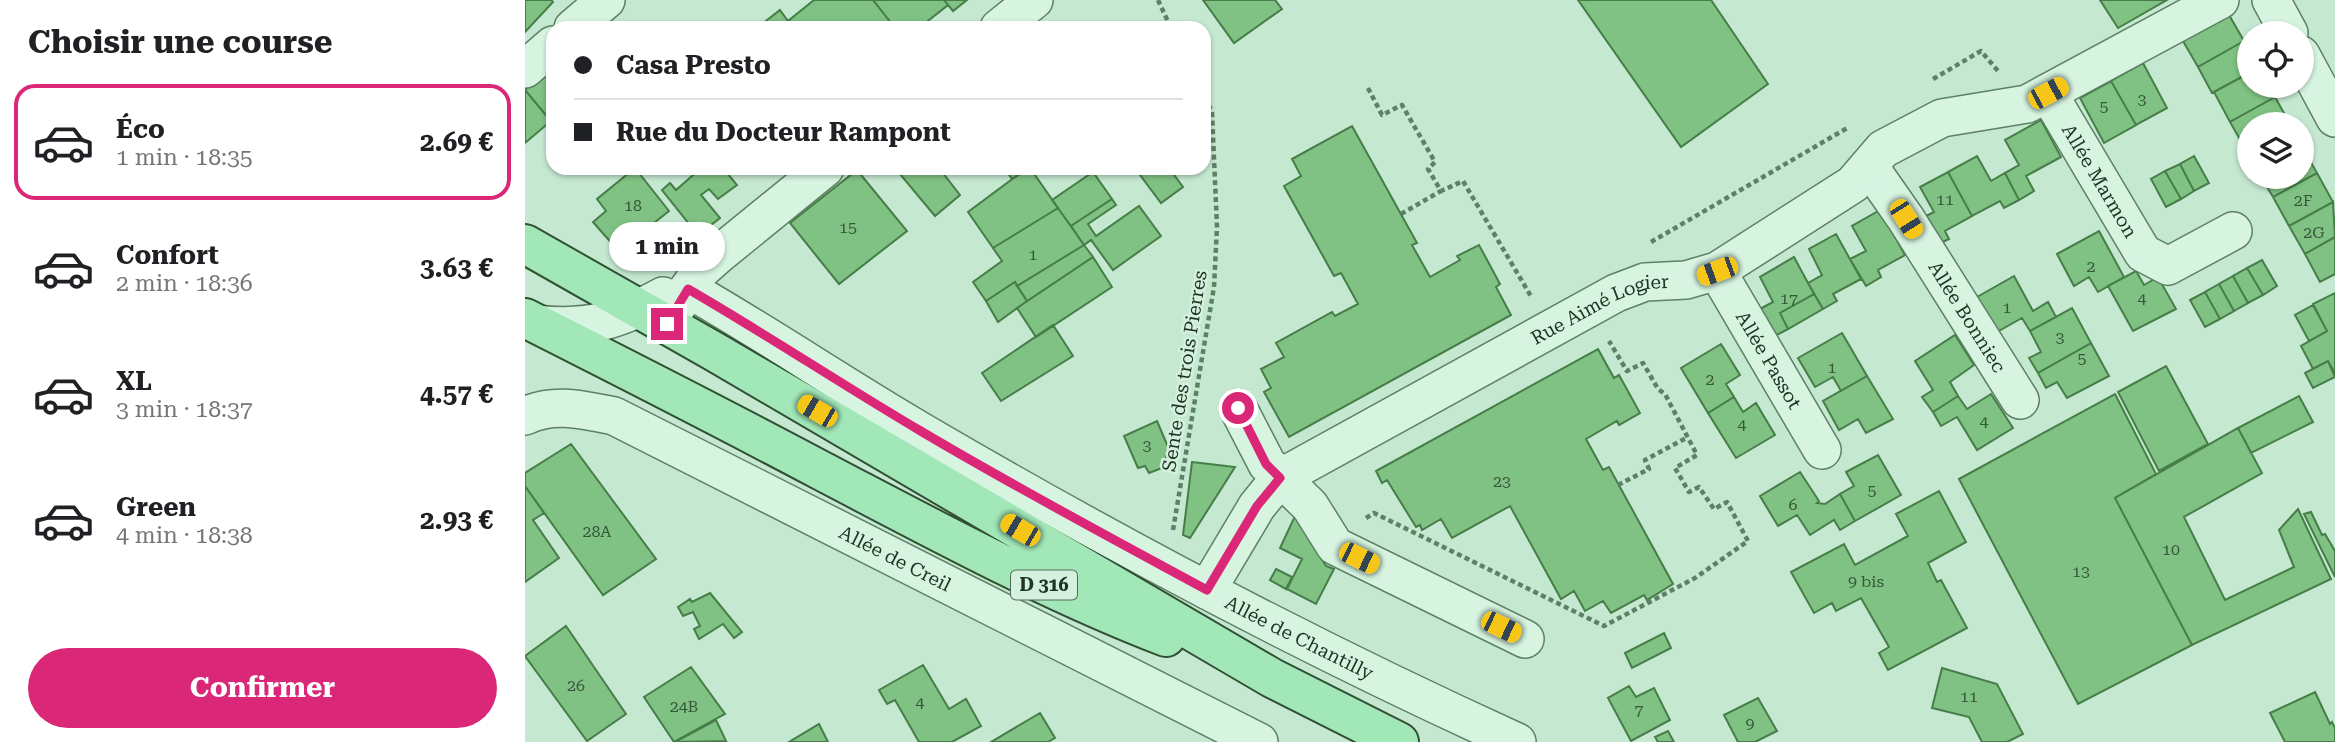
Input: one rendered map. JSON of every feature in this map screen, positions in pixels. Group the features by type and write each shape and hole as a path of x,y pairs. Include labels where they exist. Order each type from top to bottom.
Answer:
{"main road":[{"name":"D 316","path":"525,244 654,316 1282,682 1399,742"},
{"name":"D 316","path":"531,321 982,556 1111,616 1282,682"},
{"path":"1282,682 1362,742"}],"street":[{"path":"581,21 606,0"},
{"path":"1008,21 1034,0"},
{"name":"Rue Aimé Logier","path":"1207,590 1257,506 1280,478 1630,286 1645,282 1686,280 1717,271 1853,184 1883,149 1943,118 2038,98 2220,0"},
{"path":"2271,0 2283,21"},
{"path":"525,69 546,51"},
{"path":"2314,79 2335,118"},
{"name":"Allée Marmon","path":"2038,98 2143,253 2168,266 2233,231"},
{"name":"Allée Bonniec","path":"1869,166 1906,219 2020,400"},
{"path":"531,321 559,327 588,326 619,318 654,316 718,255 816,175"},
{"name":"Allée Passot","path":"1717,271 1822,450"},
{"name":"Allée de Chantilly","path":"692,282 754,327 922,432 1207,590 1517,742"},
{"name":"Allée de Creil","path":"525,416 544,408 577,408 614,416 1259,742"},
{"path":"1238,408 1266,464 1310,506 1335,547 1525,639"}],"path":[{"path":"1158,0 1168,21"},
{"path":"1921,86 1981,51 2038,98"},
{"path":"1368,88 1382,116 1402,105 1435,162 1428,169 1441,191"},
{"name":"Sente des trois Pierres","path":"1166,568 1214,287 1217,227 1211,110"},
{"path":"1644,246 1861,120"},
{"path":"1401,214 1463,181 1532,299 1541,302"},
{"path":"1330,538 1374,513 1604,626 1695,578 1748,541 1727,502 1714,509 1699,487 1689,492 1675,468 1697,455 1688,437 1665,394 1658,389 1643,363 1627,371 1590,306"},
{"path":"1618,485 1649,469 1645,460 1688,437"}],"building":[{"path":"525,0 553,2 525,32"},
{"path":"814,0 873,0 890,21 788,21"},
{"path":"873,0 944,0 948,5 928,21 890,21"},
{"path":"944,0 967,0 953,11"},
{"path":"1203,0 1275,0 1282,9 1234,43"},
{"path":"1578,0 1711,0 1768,84 1681,147"},
{"path":"2100,0 2167,0 2118,28"},
{"path":"780,10 788,21 766,21"},
{"path":"2229,15 2237,29 2237,45 2198,67 2183,41"},
{"path":"2237,45 2237,79 2212,93 2198,67"},
{"path":"2143,63 2167,108 2136,125 2111,81"},
{"path":"546,72 546,116 525,90"},
{"path":"2237,80 2237,98 2273,98 2248,112 2237,112 2237,118 2230,122 2214,92"},
{"path":"2111,81 2136,125 2104,143 2080,98"},
{"path":"525,90 546,115 546,125 525,143"},
{"path":"2276,98 2283,112 2248,112"},
{"path":"2237,118 2237,134 2230,122"},
{"path":"2041,120 2061,157 2026,176 2034,191 2019,200 2005,173 2019,165 2005,140"},
{"path":"1352,126 1417,243 1412,245 1430,277 1460,260 1457,256 1479,245 1500,284 1496,287 1511,315 1289,437 1264,392 1271,388 1261,369 1284,357 1276,343 1332,312 1335,316 1358,304 1341,273 1334,276 1284,186 1301,176 1292,159"},
{"path":"1977,156 1991,181 2005,173 2019,200 2004,208 2000,201 1972,216 1948,172"},
{"path":"2194,156 2209,183 2194,191 2180,164"},
{"path":"2180,164 2194,191 2181,199 2165,171"},
{"path":"2165,171 2181,199 2166,207 2151,179"},
{"path":"1948,172 1972,216 1945,231 1949,239 1935,246 1920,219 1934,212 1920,187"},
{"path":"2317,173 2333,202 2289,226 2273,197 2288,189 2314,189 2314,175"},
{"path":"626,175 641,175 669,211 645,230 641,224 614,246 593,222 606,211 597,199"},
{"path":"693,175 729,175 737,185 718,199 709,189 701,195 720,218 698,235 662,190 670,183 676,190"},
{"path":"851,175 861,175 907,231 839,284 790,223"},
{"path":"901,175 944,175 960,195 935,216"},
{"path":"1018,175 1035,175 1058,208 993,248 968,212"},
{"path":"1089,175 1095,175 1112,199 1071,226 1052,200"},
{"path":"1140,175 1174,175 1183,187 1161,203"},
{"path":"2268,189 2288,189 2273,197"},
{"path":"1112,199 1116,205 1088,224 1096,236 1139,206 1161,236 1113,270 1091,240 1084,245 1071,226"},
{"path":"2333,202 2335,237 2305,254 2289,226"},
{"path":"1058,208 1084,245 1017,286 1015,282 986,301 973,282 1002,261 993,248"},
{"path":"1880,210 1905,255 1878,270 1881,277 1866,286 1850,259 1866,251 1852,226"},
{"path":"2099,231 2124,277 2098,292 2089,277 2074,286 2057,254"},
{"path":"1836,234 1861,279 1833,294 1837,301 1823,309 1808,283 1822,275 1809,249"},
{"path":"2335,237 2335,274 2320,282 2305,254"},
{"path":"1084,245 1093,257 1027,301 1017,286"},
{"path":"1093,257 1112,287 1036,337 1017,308"},
{"path":"1794,257 1814,294 1780,313 1788,329 1773,337 1758,310 1773,302 1760,277"},
{"path":"2262,260 2277,286 2263,295 2247,268"},
{"path":"2247,268 2263,295 2248,303 2233,276"},
{"path":"2136,271 2144,285 2158,277 2176,309 2133,331 2108,286"},
{"path":"2014,276 2033,311 2048,302 2056,317 2030,331 2022,318 1997,332 1977,297"},
{"path":"2233,276 2248,303 2234,311 2219,284"},
{"path":"1015,282 1027,301 998,322 986,301"},
{"path":"2219,284 2234,311 2220,319 2205,292"},
{"path":"2205,292 2220,319 2205,327 2190,300"},
{"path":"2335,293 2335,373 2328,361 2313,369 2301,346 2327,331 2313,304"},
{"path":"1814,294 1823,309 1788,329 1780,313"},
{"path":"2313,305 2327,331 2309,341 2295,315"},
{"path":"2072,308 2091,343 2038,373 2029,358 2041,352 2030,331"},
{"path":"1053,325 1073,356 1001,401 982,373"},
{"path":"1842,333 1867,376 1841,391 1833,377 1815,387 1798,358"},
{"path":"1955,335 1974,365 1950,382 1958,396 1933,412 1922,397 1933,390 1915,361"},
{"path":"2091,343 2109,376 2067,398 2057,382 2046,388 2038,373"},
{"path":"1721,344 1740,375 1726,384 1734,397 1708,413 1681,368"},
{"path":"1598,349 1614,378 1619,375 1640,413 1619,425 1617,421 1586,439 1603,470 1609,467 1673,584 1647,600 1644,595 1611,613 1603,601 1585,611 1574,591 1561,599 1510,506 1452,538 1441,519 1422,530 1420,525 1416,527 1387,480 1382,483 1376,471"},
{"path":"2328,361 2335,377 2313,388 2305,373"},
{"path":"2166,366 2208,444 2159,471 2118,392"},
{"path":"1867,376 1893,419 1866,433 1858,419 1839,430 1823,401"},
{"path":"1991,394 2013,428 1977,450 1957,417 1941,426 1933,412 1958,396 1967,409"},
{"path":"2115,394 2156,474 2115,498 2192,645 2078,704 1959,479"},
{"path":"2299,396 2313,422 2251,453 2238,428"},
{"path":"1734,397 1743,412 1756,403 1775,435 1736,458 1708,413"},
{"path":"1157,421 1171,454 1166,456 1170,465 1149,473 1145,466 1138,468 1124,436"},
{"path":"2238,428 2262,473 2184,517 2225,600 2294,567 2279,530 2298,509 2331,579 2192,645 2115,498"},
{"path":"571,444 656,559 603,595 525,486 525,473"},
{"path":"1878,455 1901,495 1855,521 1840,494 1854,486 1846,472"},
{"path":"1192,462 1235,467 1190,538 1183,535"},
{"path":"1800,472 1819,501 1817,503 1825,504 1840,494 1855,521 1840,530 1834,520 1810,535 1797,515 1778,526 1760,496"},
{"path":"525,486 544,513 533,520 559,558 525,582"},
{"path":"1939,491 1966,542 1928,563 1937,582 1941,580 1967,628 1888,670 1879,653 1889,647 1861,598 1836,611 1832,603 1814,613 1791,572 1844,544 1855,565 1908,536 1896,514"},
{"path":"2311,512 2322,535 2325,534 2335,551 2335,577 2304,514"},
{"path":"1295,516 1326,566 1334,569 1316,604 1287,589 1302,559 1280,548"},
{"path":"1276,569 1292,577 1286,589 1270,580"},
{"path":"710,593 742,632 734,638 723,624 699,639 694,629 700,626 693,612 683,616 678,607 690,599 692,602"},
{"path":"566,626 626,714 587,741 525,656"},
{"path":"1664,633 1671,648 1632,668 1625,653"},
{"path":"923,665 949,709 966,699 981,726 952,742 919,742 895,700 887,704 879,690"},
{"path":"691,667 725,714 674,742 644,697"},
{"path":"1942,668 1997,684 2023,734 2007,742 1982,742 1969,717 1932,708"},
{"path":"1629,686 1636,697 1654,688 1670,720 1631,741 1608,698"},
{"path":"2315,692 2330,724 2332,722 2335,728 2335,742 2285,742 2270,713"},
{"path":"1758,698 1777,731 1755,742 1738,742 1724,715"},
{"path":"1040,713 1055,738 1048,742 991,742"},
{"path":"716,720 726,741 675,742"},
{"path":"819,724 828,742 789,742"},
{"path":"1668,731 1674,742 1658,742 1655,737"}],"route":[{"path":"667,324 688,289 922,432 1207,590 1257,506 1280,478 1266,464 1238,408"}]}
